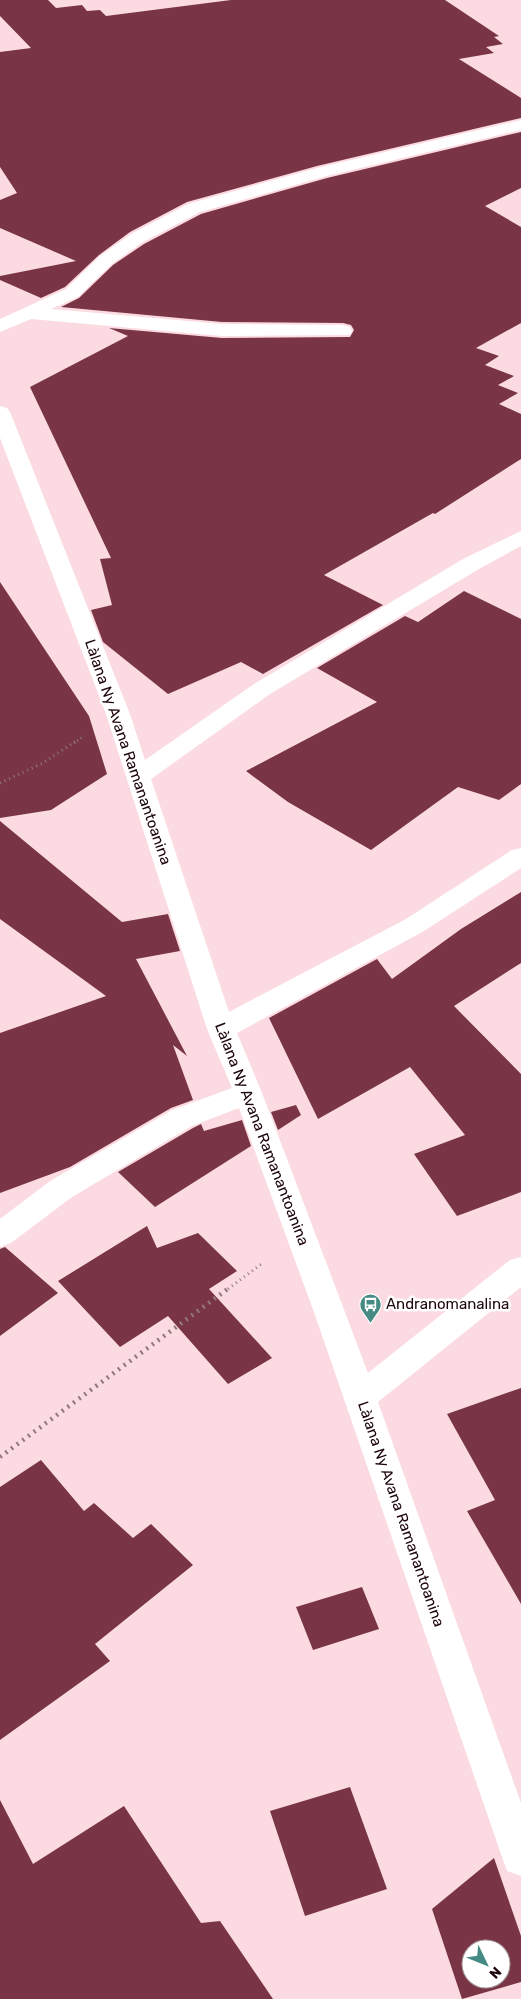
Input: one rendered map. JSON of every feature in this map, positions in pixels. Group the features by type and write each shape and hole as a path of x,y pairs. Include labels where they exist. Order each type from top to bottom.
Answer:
{"street":[{"path":"0,326 72,293 106,260 136,238 194,208 332,170 521,125"},
{"path":"31,313 222,330 343,331"},
{"name":"Làlana Ny Avana Ramanantoanina","path":"0,412 118,714 221,1028 248,1093 301,1234 521,1857"},
{"path":"139,776 262,689 471,564 521,537"},
{"path":"221,1028 415,926 521,856"},
{"path":"0,1235 61,1189 182,1118 248,1093"},
{"path":"360,1398 521,1269"}],"path":[{"path":"0,783 43,763 118,714"},
{"path":"0,1457 301,1234"}],"building":[{"path":"0,0 48,0 56,8 82,5 87,11 100,10 106,16 231,0 445,0 499,36 494,37 503,44 486,47 494,53 459,59 521,98 521,118 317,166 187,202 130,232 99,255 65,287 41,298 0,280 0,276 76,261 0,228 0,200 17,193 0,167 0,52 31,48 0,16"},
{"path":"521,132 521,188 485,206 521,227 521,323 476,348 499,356 485,365 514,376 498,385 518,393 499,404 521,414 521,459 435,514 433,513 324,575 383,605 263,674 241,662 168,694 103,642 91,610 112,605 100,559 111,558 30,387 128,336 109,328 222,338 350,337 354,330 351,325 343,323 222,322 61,307 79,298 113,265 144,244 201,214 327,178"},
{"path":"0,582 89,716 107,774 51,810 0,818"},
{"path":"464,591 521,619 521,784 499,800 458,787 371,850 288,802 246,771 377,702 317,668 405,616 418,622"},
{"path":"0,821 122,922 168,914 180,951 136,959 187,1056 173,1045 193,1100 171,1108 70,1167 0,1193 0,1033 106,996 0,919"},
{"path":"521,892 521,963 454,1006 521,1074 521,1192 457,1216 414,1154 465,1135 410,1067 318,1119 269,1018 377,959 392,979 461,929"},
{"path":"296,1105 301,1115 278,1130 271,1112"},
{"path":"242,1120 251,1146 155,1207 118,1172 201,1124 204,1131"},
{"path":"147,1226 157,1248 198,1233 237,1271 209,1289 272,1358 228,1384 168,1316 120,1347 58,1281"},
{"path":"5,1247 58,1293 0,1336 0,1249"},
{"path":"521,1388 521,1604 467,1511 495,1500 447,1414"},
{"path":"41,1460 84,1511 94,1503 133,1538 151,1524 193,1565 95,1644 110,1661 0,1740 0,1487"},
{"path":"362,1587 379,1629 313,1650 296,1607"},
{"path":"350,1787 387,1889 305,1916 270,1811"},
{"path":"0,1800 33,1864 124,1806 201,1923 220,1921 273,1999 0,1999"},
{"path":"494,1858 521,1936 521,1982 511,1985 511,1939 461,1939 461,1989 497,1989 462,1999 432,1909"}],"place":[{"name":"Andranomanalina","path":"370,1323"}]}
